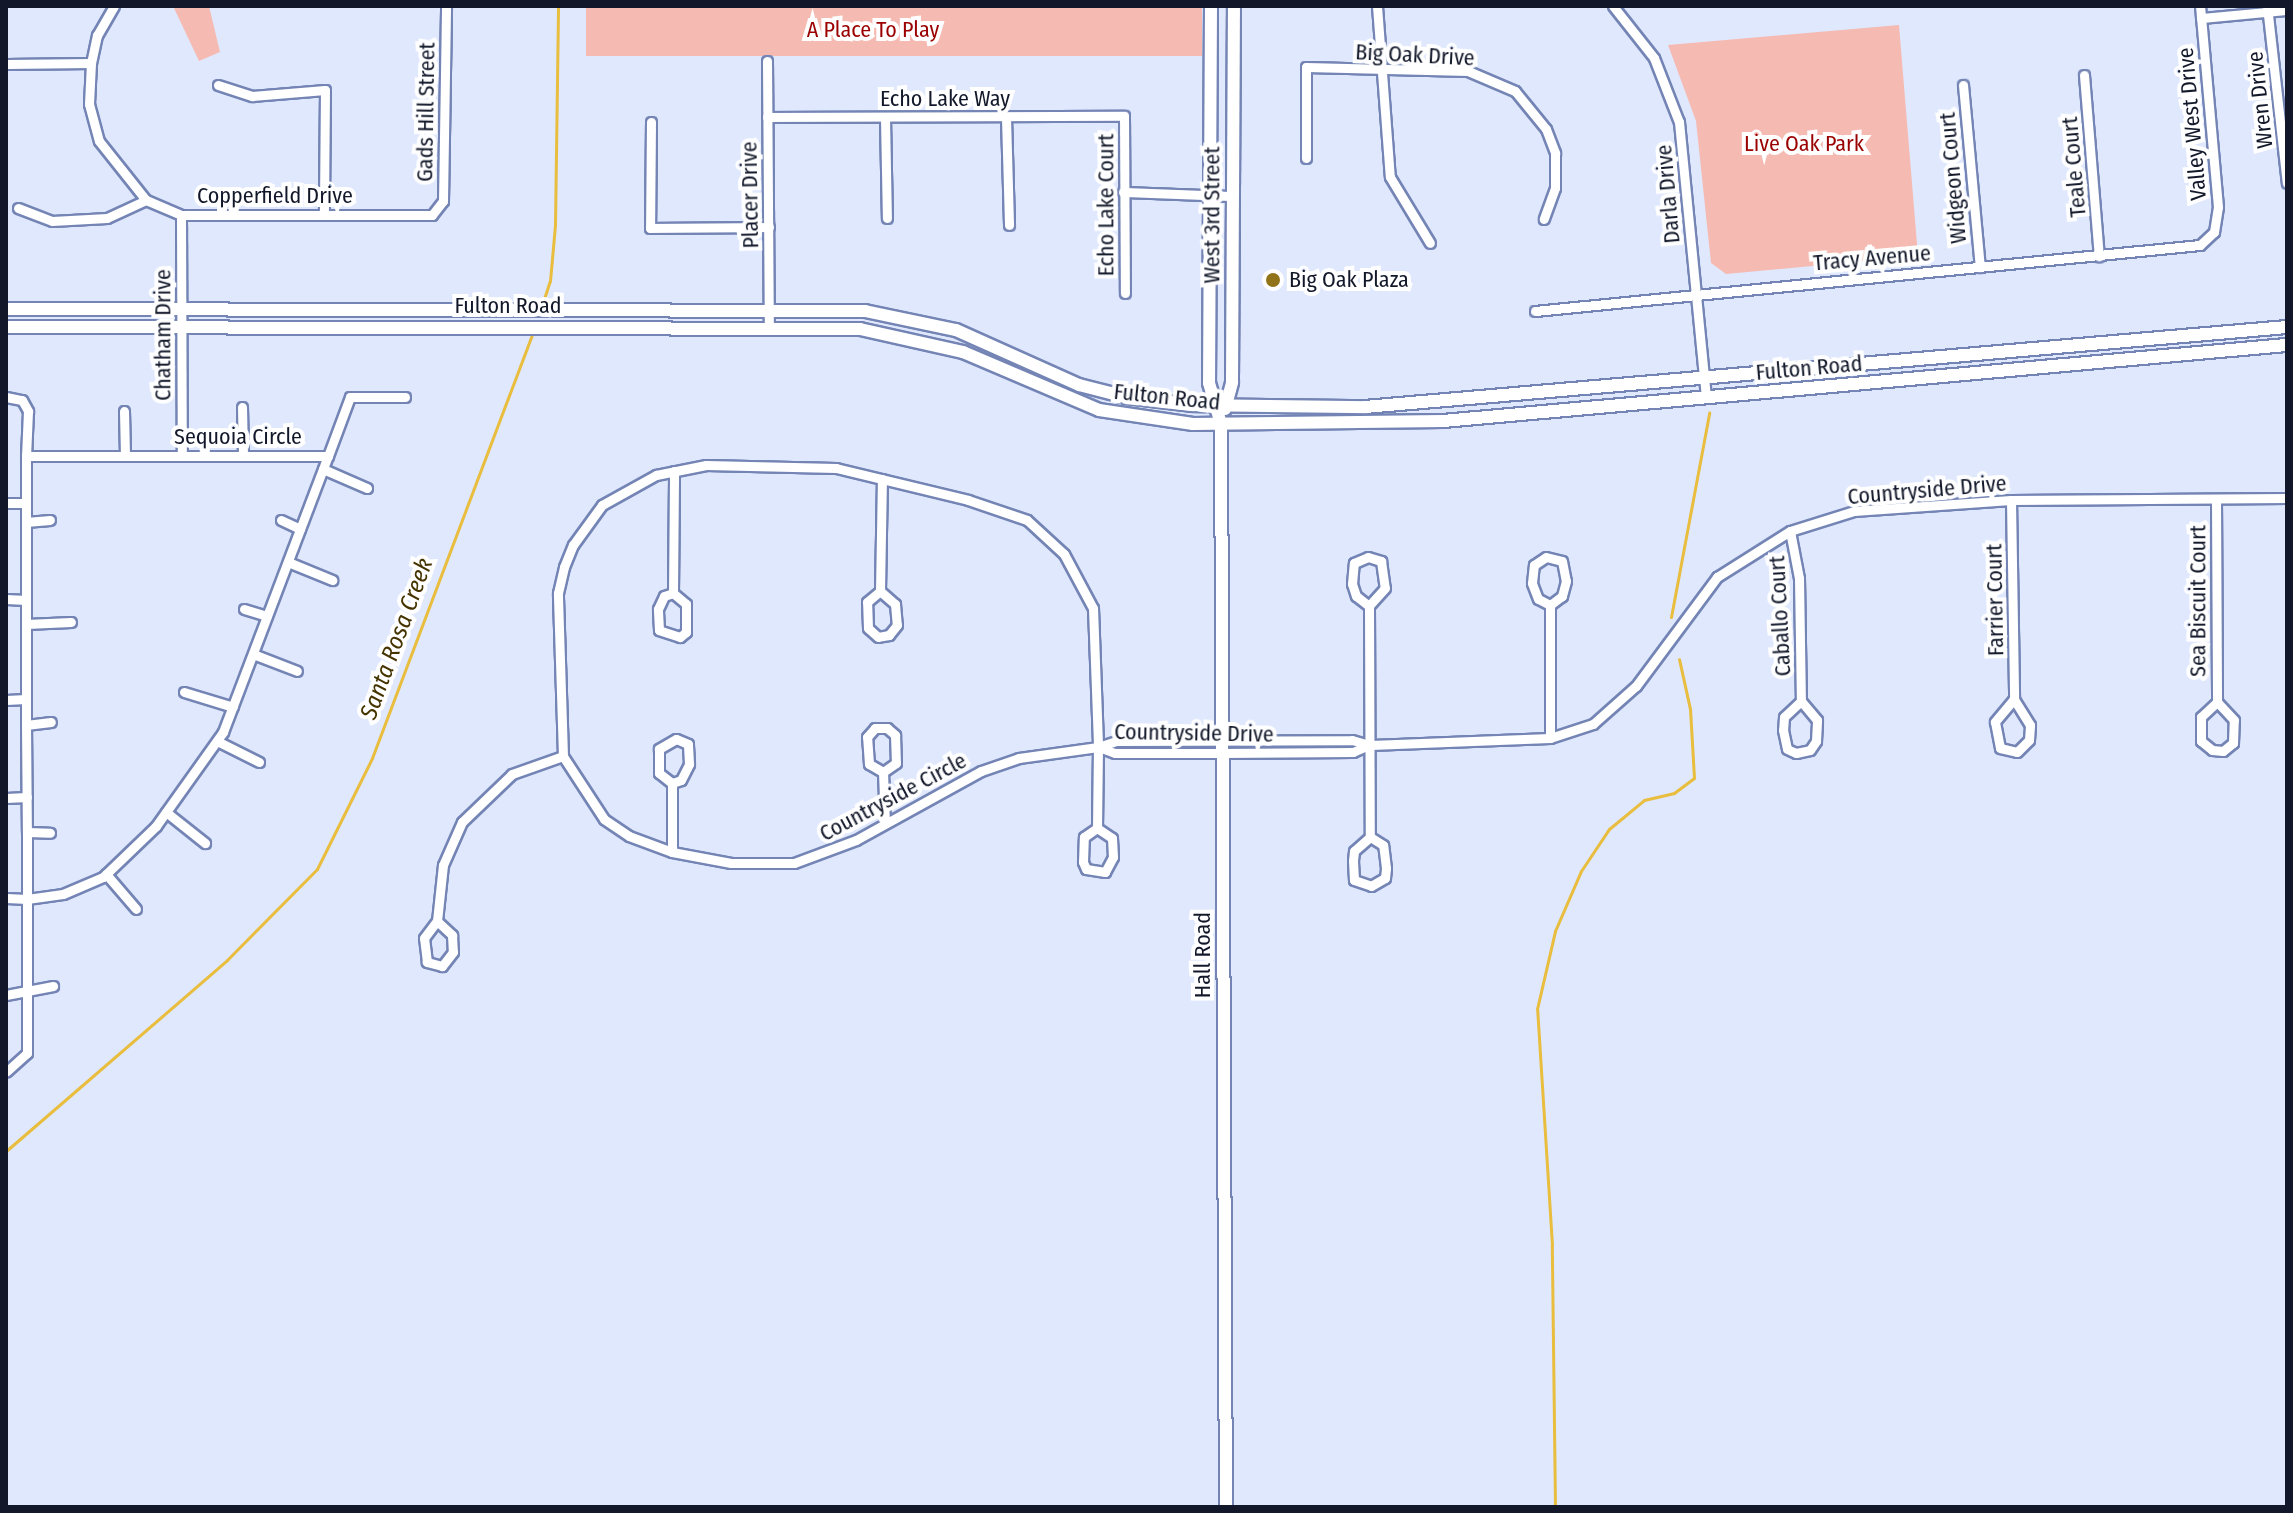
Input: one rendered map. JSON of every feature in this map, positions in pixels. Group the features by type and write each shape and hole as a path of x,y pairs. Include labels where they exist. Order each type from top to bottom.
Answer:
{"main road":[{"name":"West 3rd Street","path":"1211,6 1209,383 1221,405"},
{"name":"West 3rd Street","path":"1221,424 1221,405 1232,382 1234,6"},
{"name":"Fulton Road","path":"6,309 854,310 913,318 976,338 1095,390 1158,402 1221,405 1411,405 2287,327"},
{"name":"Fulton Road","path":"6,327 563,325 769,328 899,335 963,352 1099,410 1155,421 1221,424 1413,423 2287,345"},
{"name":"Hall Road","path":"1221,424 1226,1507"}],"street":[{"name":"Copperfield Drive","path":"114,6 97,35 91,63 89,104 99,141 146,200 181,215 432,215"},
{"name":"Gads Hill Street","path":"432,215 443,201 446,6"},
{"path":"1377,6 1378,70 1390,177 1430,243"},
{"name":"Darla Drive","path":"1613,6 1654,58 1679,122 1706,398"},
{"name":"Valley West Drive","path":"2200,6 2218,207 2211,238"},
{"path":"2201,18 2268,9 2287,10"},
{"name":"Wren Drive","path":"2268,9 2287,183"},
{"name":"Placer Drive","path":"767,61 769,328"},
{"path":"6,64 91,63"},
{"name":"Big Oak Drive","path":"1306,158 1306,67 1468,71 1515,91 1546,129 1555,153 1555,188 1544,219"},
{"name":"Teale Court","path":"2084,75 2099,256"},
{"path":"218,85 252,96 325,90 324,214"},
{"name":"Widgeon Court","path":"1963,85 1980,267"},
{"name":"Echo Lake Way","path":"767,117 1124,116"},
{"name":"Echo Lake Court","path":"1124,116 1125,293"},
{"path":"1006,117 1009,225"},
{"path":"885,118 887,218"},
{"path":"651,122 650,228 769,227"},
{"path":"1123,192 1232,196"},
{"path":"18,208 52,221 107,218 146,200"},
{"name":"Chatham Drive","path":"181,215 182,455"},
{"name":"Tracy Avenue","path":"1535,311 1696,292 2193,247 2211,238"},
{"path":"6,397 22,400 28,411 27,1053 6,1072"},
{"path":"328,456 350,397 405,397"},
{"path":"242,407 243,455"},
{"path":"124,411 125,455"},
{"name":"Sequoia Circle","path":"6,898 27,899 63,894 106,874 166,812 217,741 233,707 328,456 26,456"},
{"path":"437,921 452,935 453,952 442,966 427,962 424,954 426,929 437,921 443,865 475,804 512,774 563,756 558,593 573,545 602,505 637,483 706,465 836,468 1010,512 1037,528 1064,554 1093,608 1098,747 1097,828"},
{"path":"323,469 367,488"},
{"path":"673,593 674,471"},
{"path":"880,591 895,604 897,625 889,635 878,637 868,628 867,602 880,591 882,479"},
{"name":"Countryside Drive","path":"1098,747 1117,741 1222,746 1369,745 1550,738 1593,724 1636,686 1717,577 1790,531 1854,511 2011,500 2287,498"},
{"name":"Farrier Court","path":"2011,500 2014,699 2030,725 2025,749 2017,752 2000,748 1995,722 2014,699"},
{"name":"Sea Biscuit Court","path":"2216,500 2217,702 2234,720 2233,743 2223,751 2212,750 2201,741 2201,717 2217,702"},
{"path":"6,503 26,503"},
{"path":"26,522 50,520"},
{"path":"281,520 300,529"},
{"name":"Caballo Court","path":"1790,531 1799,578 1801,701 1817,720 1816,741 1810,750 1796,753 1787,749 1784,717 1801,701"},
{"path":"1369,606 1356,596 1352,584 1354,563 1368,557 1381,561 1385,588 1369,606 1370,837 1386,854 1385,878 1371,886 1354,880 1353,861 1354,851 1370,837"},
{"path":"1550,605 1538,599 1532,583 1534,565 1546,557 1565,566 1565,591 1550,605 1550,738"},
{"path":"288,562 332,580"},
{"path":"673,593 686,604 686,632 680,637 659,630 659,603 673,593"},
{"path":"6,599 26,600"},
{"path":"244,609 267,616"},
{"path":"26,624 71,622"},
{"path":"253,654 297,671"},
{"path":"184,692 233,707"},
{"path":"6,700 26,699"},
{"path":"26,725 51,722"},
{"path":"875,728 887,728 895,735 896,763 883,772 869,764 867,737 875,728"},
{"path":"676,739 688,744 689,764 681,780 672,783 659,773 659,749 676,739"},
{"path":"217,741 259,762"},
{"name":"Countryside Circle","path":"563,756 604,819 629,836 672,852 731,863 794,863 824,855 981,771 1019,758 1098,747"},
{"path":"883,772 885,823"},
{"path":"672,783 672,852"},
{"path":"6,798 27,797"},
{"path":"166,812 205,843"},
{"path":"1097,828 1112,838 1113,857 1105,872 1086,869 1083,862 1084,837 1097,828"},
{"path":"27,832 50,833"},
{"path":"106,874 136,909"},
{"path":"6,995 27,994 53,986"}],"green space":[{"path":"173,6 209,6 220,52 199,61"},
{"name":"A Place To Play","path":"586,6 1202,6 1202,56 586,56"},
{"name":"Live Oak Park","path":"1899,25 1918,256 1726,274 1711,263 1696,121 1668,45"}],"waterway":[{"name":"Santa Rosa Creek","path":"542,305 550,281 555,225 558,6"},
{"name":"Santa Rosa Creek","path":"6,1151 227,960 317,869 372,758 533,331"},
{"path":"1671,617 1709,413"},
{"path":"1555,1507 1552,1245 1537,1009 1555,931 1581,871 1609,829 1644,800 1674,793 1694,778 1690,709 1679,659"}],"place":[{"name":"Big Oak Plaza","path":"1273,280"}]}
